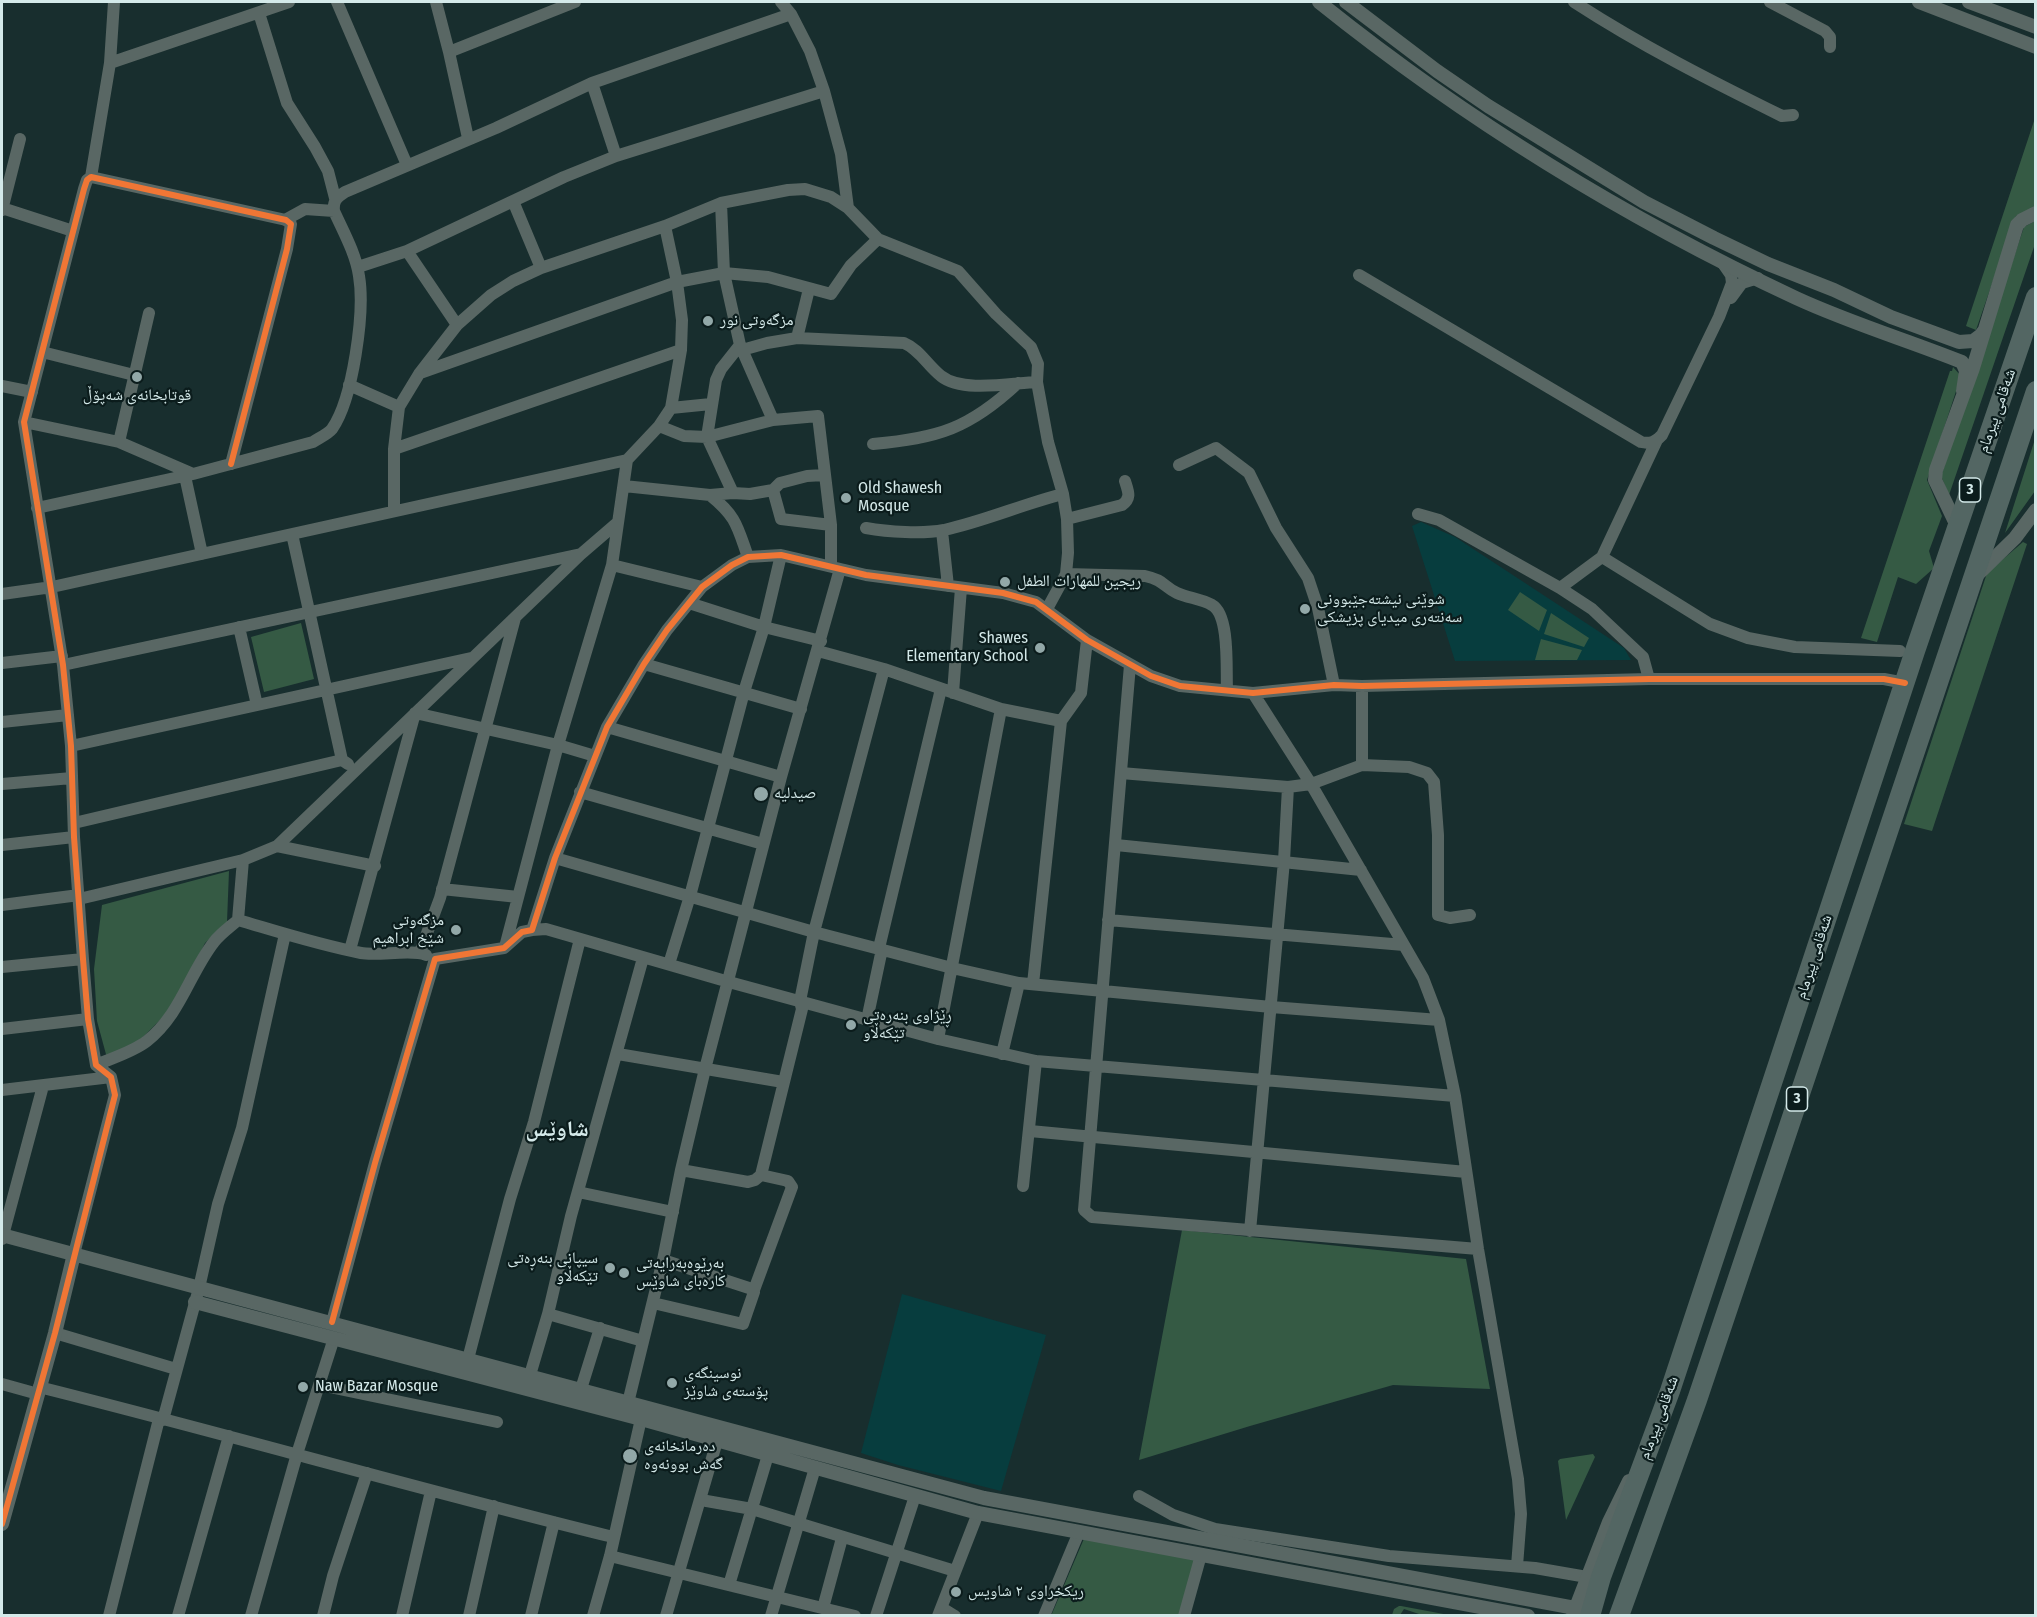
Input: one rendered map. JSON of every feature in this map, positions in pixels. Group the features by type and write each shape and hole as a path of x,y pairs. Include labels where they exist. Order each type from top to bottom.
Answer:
{"highway":[{"name":"شەقامی پیرمام","path":"1579,1613 1601,1577 1673,1380 2036,297"},
{"name":"شەقامی پیرمام","path":"1619,1616 1697,1400 2036,391"}],"street":[{"path":"2,1524 7,1481 55,1333 115,1095 111,1077 96,1065 88,1018 74,837 68,715 52,586 24,422 84,189 87,180 91,177 110,63 114,2"},
{"path":"110,63 289,2"},
{"path":"337,2 407,165"},
{"path":"436,2 468,138"},
{"path":"448,52 575,2"},
{"path":"781,2 791,14 810,51 824,92 840,154 848,208"},
{"path":"1319,2 1388,56 1515,144 1595,194 1783,292 1842,318 1962,362 1966,370 1963,391"},
{"path":"1346,2 1437,71 1543,141 1644,202 1732,247 1892,317 1959,342 1972,341 1984,331"},
{"path":"1574,2 1609,25 1712,81 1782,116 1793,115"},
{"path":"1770,2 1825,31 1830,37 1830,47"},
{"path":"1919,2 2036,46"},
{"path":"1969,2 2036,27"},
{"path":"37,508 189,475 313,442 331,431 340,414 349,385 361,314 358,267 335,205 328,171 287,104 266,8"},
{"path":"285,220 305,209 335,205 345,192 592,83 791,14"},
{"path":"592,83 616,156"},
{"path":"358,267 407,251 616,156 824,92"},
{"path":"20,139 2,209 73,231"},
{"path":"91,177 285,220 291,224 231,464"},
{"path":"394,511 394,449 399,407 419,374 457,325 490,295 541,268 665,226 721,203 788,190 805,189 831,197 848,208 878,239 958,272 996,314 1031,347 1038,364 1037,382 1048,442 1063,494 1067,519 1066,574 1047,609"},
{"path":"513,201 541,268"},
{"path":"721,203 724,273 741,347 773,420"},
{"path":"1958,528 1935,480 1935,475 1973,368 2017,225 2036,213"},
{"path":"2,594 52,586 627,460 659,426 671,408 681,350 682,320 677,282 665,226"},
{"path":"419,374 677,282 724,273 768,277 831,294 851,265 878,239"},
{"path":"407,251 457,325"},
{"path":"1560,588 1602,557 1719,317 1732,283 1731,275 1722,262"},
{"path":"1783,292 1816,302 1824,299 1821,290 1793,274"},
{"path":"1359,275 1641,442 1657,441"},
{"path":"1719,317 1739,285 1758,278"},
{"path":"797,338 809,289"},
{"path":"1849,297 1836,302 1835,308 1861,324"},
{"path":"119,442 149,313"},
{"path":"733,493 707,437 711,404 721,369 741,347 797,338 904,343 918,352 928,366 945,379 965,385 1037,382"},
{"path":"394,449 681,350"},
{"path":"42,352 134,375"},
{"path":"873,444 937,435 956,428 995,404 1018,383"},
{"path":"349,385 399,407"},
{"path":"2,386 32,392"},
{"path":"671,408 711,404"},
{"path":"626,1408 653,1303 705,1069 781,777 819,646 836,568 818,416 773,420 707,437 684,436 659,426"},
{"path":"24,422 119,442 189,475"},
{"path":"1179,465 1216,448 1249,472 1276,528 1308,578 1318,608 1334,685"},
{"path":"504,948 558,746 612,565 627,460"},
{"path":"189,475 201,554"},
{"path":"624,486 710,495 750,494 772,490 780,483 807,476 824,475"},
{"path":"1067,519 1122,505 1129,495 1125,481"},
{"path":"772,490 781,519 831,525"},
{"path":"866,528 886,531 942,531 1027,503 1063,494"},
{"path":"710,495 728,509 736,521 748,557"},
{"path":"1971,580 2015,538 2036,510"},
{"path":"1418,514 1439,520 1560,588 1592,609 1643,657 1650,679"},
{"path":"2,905 79,897 243,860 277,846 581,554 617,523"},
{"path":"867,1020 880,948 947,691 954,587 942,531"},
{"path":"292,534 342,760 355,770"},
{"path":"2,663 62,661 239,627 581,554"},
{"path":"669,964 764,627 781,555"},
{"path":"532,930 555,858 607,727 667,630 702,587 732,565 748,557 781,555 866,575 1003,593 1036,602 1087,640 1150,676 1180,686 1253,693 1334,685 1650,679 1884,679 1905,683"},
{"path":"1602,557 1710,624 1749,638 1795,647 1900,651"},
{"path":"612,565 702,587"},
{"path":"1066,574 1145,576 1157,579 1173,591 1214,606 1219,612 1224,627 1227,689"},
{"path":"689,603 947,691 1001,708 1061,721"},
{"path":"420,952 442,889 515,618"},
{"path":"239,627 257,705"},
{"path":"1034,984 1061,721 1081,693 1087,640"},
{"path":"70,746 473,658"},
{"path":"644,664 801,709"},
{"path":"1130,664 1084,1210 1092,1217 1478,1249"},
{"path":"681,1170 748,1182 761,1175 802,1009 800,1001 814,933 884,669"},
{"path":"1362,686 1362,765"},
{"path":"1253,693 1311,783 1424,978 1439,1020 1455,1096 1478,1249 1518,1479 1521,1514 1517,1566"},
{"path":"938,1039 1001,708"},
{"path":"416,713 595,756"},
{"path":"350,950 416,713"},
{"path":"2,722 68,715"},
{"path":"607,727 781,777"},
{"path":"74,823 342,760"},
{"path":"1121,773 1288,787 1311,783 1362,765 1409,767 1427,773 1434,782 1438,835 1438,915 1450,918 1470,915"},
{"path":"2,784 72,778"},
{"path":"1250,1231 1284,861 1288,787"},
{"path":"580,792 763,844"},
{"path":"2,845 74,837"},
{"path":"1116,844 1361,870"},
{"path":"277,846 375,866"},
{"path":"555,858 814,933 1019,983 1439,1020"},
{"path":"96,1065 144,1043 165,1025 215,940 238,920 243,860"},
{"path":"442,889 518,897"},
{"path":"238,920 363,954 420,952 435,959 504,948 522,932 546,929 867,1020 1036,1061 1455,1096"},
{"path":"1108,920 1404,945"},
{"path":"109,1616 161,1419 197,1295 218,1204 242,1128 285,934"},
{"path":"468,1359 510,1199 534,1122 580,939"},
{"path":"530,1376 643,958"},
{"path":"2,967 83,959"},
{"path":"332,1322 375,1163 435,959"},
{"path":"1002,1054 1019,983"},
{"path":"2,1029 88,1018"},
{"path":"618,1054 783,1082"},
{"path":"1023,1186 1036,1061"},
{"path":"2,1090 111,1077"},
{"path":"43,1086 2,1236 75,1254 334,1338 944,1488 1045,1510 1579,1613 1587,1577 1616,1506 1629,1481 1643,1463"},
{"path":"1030,1131 1466,1172"},
{"path":"653,1303 742,1324 792,1186 788,1181 761,1175"},
{"path":"578,1192 673,1212"},
{"path":"663,1260 754,1290"},
{"path":"197,1295 332,1322 581,1389 626,1408"},
{"path":"548,1314 644,1341"},
{"path":"581,1389 600,1328"},
{"path":"55,1333 176,1369"},
{"path":"251,1616 297,1454 334,1338"},
{"path":"2,1384 38,1390 229,1436 431,1491 613,1537"},
{"path":"320,1385 497,1422"},
{"path":"642,1412 717,1441 978,1513 1528,1616"},
{"path":"592,1616 610,1556 642,1412"},
{"path":"178,1616 229,1436"},
{"path":"666,1616 717,1441"},
{"path":"729,1584 768,1455"},
{"path":"771,1616 815,1468"},
{"path":"322,1616 367,1473"},
{"path":"402,1616 431,1491"},
{"path":"876,1616 915,1496"},
{"path":"1139,1496 1173,1515 1215,1529 1389,1556 1517,1566 1587,1577"},
{"path":"701,1500 752,1509 955,1571"},
{"path":"469,1616 494,1506"},
{"path":"1041,1525 1045,1510"},
{"path":"955,1616 940,1612 978,1513"},
{"path":"531,1616 554,1522"},
{"path":"1044,1616 1078,1532"},
{"path":"823,1608 842,1538"},
{"path":"1184,1616 1201,1555"},
{"path":"610,1556 855,1616"}],"shaded area":[{"path":"1421,522 1455,537 1624,648 1631,660 1455,661 1412,526"},
{"path":"902,1294 1046,1335 1001,1491 898,1465 861,1453"}],"green space":[{"path":"2035,118 2035,208 2016,216 2014,220 1976,330 1966,326"},
{"path":"2035,221 2035,244 1949,495 1941,476 2024,227"},
{"path":"1953,367 1961,376 1927,480 1942,516 1929,551 1934,568 1916,584 1898,577 1877,642 1861,638 1950,371"},
{"path":"2035,439 2035,491 2005,533"},
{"path":"2023,542 2027,544 1932,831 1904,824 1987,573"},
{"path":"1520,592 1547,610 1539,631 1508,610"},
{"path":"1551,613 1589,638 1584,647 1544,634"},
{"path":"301,623 314,679 264,692 251,637"},
{"path":"1541,639 1582,650 1577,660 1535,660"},
{"path":"229,871 227,922 205,943 174,1006 135,1045 107,1058 97,1021 94,969 102,905"},
{"path":"1182,1230 1466,1259 1490,1389 1393,1385 1139,1460"},
{"path":"1593,1454 1595,1457 1566,1520 1558,1461"},
{"path":"1086,1534 1201,1555 1180,1615 1051,1616"},
{"path":"1399,1606 1449,1615 1422,1615 1404,1609 1400,1615 1392,1615 1394,1609"}],"cycle path":[{"path":"2,1524 55,1333 115,1095 111,1077 96,1065 88,1019 74,837 71,746 63,665 24,422 84,189 87,180 91,177 286,220 291,224 287,249 231,464"},
{"path":"332,1322 375,1163 435,959 504,948 522,932 532,930 555,858 607,727 667,630 702,587 732,565 748,557 781,555 866,575 1003,593 1036,602 1087,640 1151,676 1180,686 1253,693 1334,685 1649,679 1884,679 1905,683"}],"place":[{"name":"مزگەوتی نور","path":"708,321"},
{"name":"قوتابخانەی شەپۆڵ","path":"137,377"},
{"name":"Old Shawesh Mosque","path":"846,498"},
{"name":"ريجين للمهارات الطفل","path":"1005,582"},
{"name":"شوێنی نیشتەجێبوونی سەنتەری میدیای پزیشکی","path":"1305,609"},
{"name":"Shawes Elementary School","path":"1040,648"},
{"name":"صیدلیە","path":"761,794"},
{"name":"مزگەوتی شێخ ابراهیم","path":"456,930"},
{"name":"ڕێژاوی بنەرەتی تێکەڵاو","path":"851,1025"},
{"name":"سیپانی بنەڕەتی تێکەڵاو","path":"610,1268"},
{"name":"بەڕێوەبەرایەتی کارەبای شاوێس","path":"624,1273"},
{"name":"نوسینگەی پۆستەی شاوێز","path":"672,1383"},
{"name":"Naw Bazar Mosque","path":"303,1387"},
{"name":"دەرمانخانەی گەش بوونەوە","path":"630,1456"},
{"name":"ريكخراوى ۲ شاويس","path":"956,1592"}],"district":[{"name":"شاوێس","path":"557,1130"}]}
